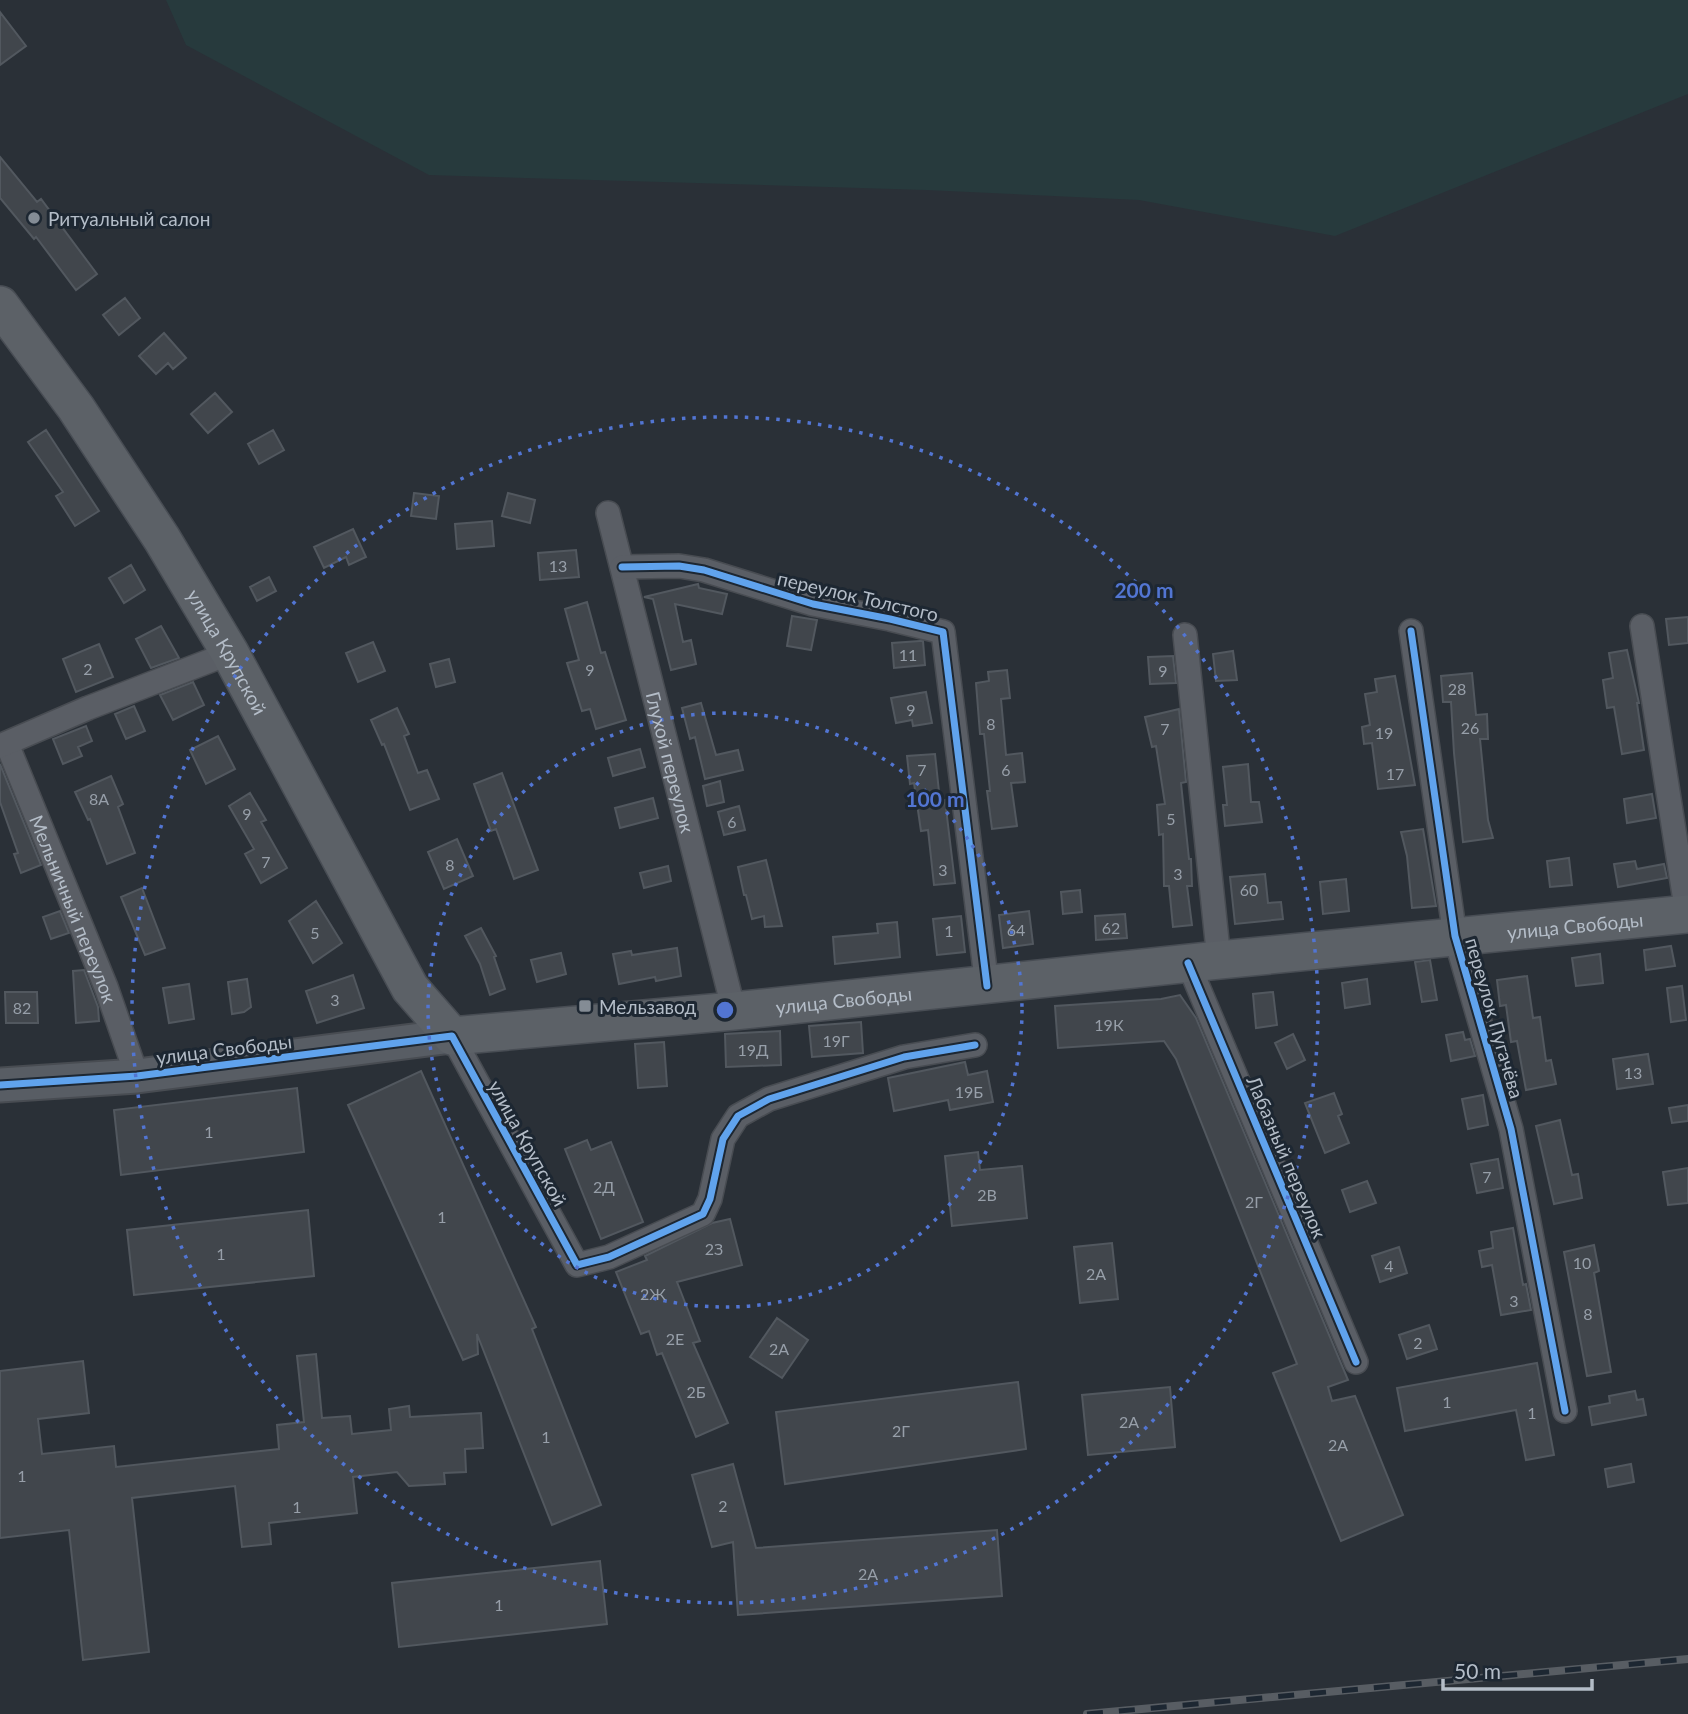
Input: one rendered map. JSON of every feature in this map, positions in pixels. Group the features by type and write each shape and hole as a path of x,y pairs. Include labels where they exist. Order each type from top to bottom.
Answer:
{"main road":[{"name":"улица Крупской","path":"0,306 97,441 162,539 230,653 410,988 452,1036"},
{"name":"улица Свободы","path":"452,1036 987,986 1455,936 1688,916"}],"street":[{"name":"Глухой переулок","path":"608,513 734,1011"},
{"name":"переулок Толстого","path":"622,567 679,566 704,570 813,604 943,632 987,986"},
{"path":"1642,626 1688,916"},
{"name":"переулок Пугачёва","path":"1411,631 1455,936 1511,1129 1565,1411"},
{"name":"Лабазный переулок","path":"1185,635 1204,961 1356,1362"},
{"path":"4,745 88,708 230,653"},
{"name":"Мельничный переулок","path":"4,745 106,987 137,1076"},
{"name":"улица Свободы","path":"0,1085 137,1076 452,1036"},
{"name":"улица Крупской","path":"452,1036 577,1265 609,1257 704,1214 710,1199 723,1139 738,1116 769,1099 904,1057 975,1045"}],"shaded area":[{"path":"166,0 1688,0 1688,94 1335,236 1139,200 926,190 429,175 186,45"}],"building":[{"path":"0,12 26,46 0,65"},
{"path":"0,157 37,202 41,199 97,274 76,290 36,237 34,239 0,198"},
{"path":"125,298 140,318 119,335 103,315"},
{"path":"164,333 186,358 173,369 168,363 156,374 139,356"},
{"path":"215,393 232,412 208,433 191,414"},
{"path":"46,430 99,511 75,526 56,496 63,492 28,442"},
{"path":"273,430 284,450 259,464 248,444"},
{"path":"414,493 439,496 436,519 411,516"},
{"path":"508,493 535,500 530,523 502,516"},
{"path":"492,521 494,546 457,549 455,524"},
{"path":"353,529 366,557 349,565 346,557 324,568 314,547"},
{"path":"576,550 579,577 540,580 538,553"},
{"path":"131,565 145,590 124,603 109,578"},
{"path":"269,577 276,591 257,601 250,587"},
{"path":"698,584 699,588 727,594 722,614 675,604 683,642 691,640 696,664 671,670 653,599 644,597"},
{"path":"587,602 601,653 605,652 626,720 596,729 590,709 582,711 567,663 579,660 565,609"},
{"path":"792,616 817,620 811,650 787,646"},
{"path":"1688,617 1688,643 1669,645 1666,619"},
{"path":"161,626 179,658 151,668 136,639"},
{"path":"923,641 925,665 894,668 892,643"},
{"path":"373,642 385,671 358,682 346,653"},
{"path":"99,644 113,677 76,692 63,659"},
{"path":"1627,650 1639,703 1644,750 1622,754 1614,707 1607,708 1603,680 1613,678 1609,653"},
{"path":"1233,651 1237,680 1216,681 1213,654"},
{"path":"1173,656 1176,683 1150,684 1148,657"},
{"path":"449,659 455,682 436,687 430,664"},
{"path":"1007,670 1010,698 1001,699 1006,755 1022,753 1025,782 1011,783 1017,826 992,829 984,734 980,734 976,683 989,681 988,672"},
{"path":"1472,673 1476,715 1487,714 1488,739 1480,739 1488,820 1493,838 1463,842 1451,702 1443,702 1441,676"},
{"path":"1395,676 1415,785 1378,789 1372,743 1364,744 1362,727 1370,725 1365,694 1377,692 1375,679"},
{"path":"193,682 204,705 173,720 160,695"},
{"path":"926,692 932,723 913,726 912,720 896,723 891,698"},
{"path":"701,703 716,755 738,750 743,770 705,779 695,737 690,739 682,708"},
{"path":"134,706 145,731 126,739 115,714"},
{"path":"397,708 409,734 404,736 418,773 427,770 439,799 410,810 384,744 382,745 371,720"},
{"path":"1179,709 1186,782 1181,783 1191,859 1192,886 1187,886 1192,925 1173,927 1169,886 1164,886 1163,834 1159,835 1157,805 1165,804 1156,746 1152,747 1145,717"},
{"path":"86,726 92,741 78,747 82,756 63,764 53,739"},
{"path":"218,736 235,769 206,784 190,750"},
{"path":"640,749 645,767 613,776 608,758"},
{"path":"935,754 940,801 945,800 955,883 934,885 928,830 921,831 914,783 910,784 907,756"},
{"path":"0,764 41,865 21,873 14,854 18,853 0,802"},
{"path":"1248,764 1251,802 1259,802 1262,822 1225,826 1223,805 1227,805 1223,767"},
{"path":"502,773 538,870 514,879 496,829 491,831 474,784"},
{"path":"111,776 123,804 118,807 135,853 107,864 90,819 88,820 75,792"},
{"path":"720,781 724,802 707,806 703,786"},
{"path":"250,793 266,820 261,822 287,868 261,883 245,854 254,849 229,806"},
{"path":"1652,794 1656,818 1627,823 1624,799"},
{"path":"653,798 658,818 620,828 615,808"},
{"path":"739,806 745,830 724,835 718,812"},
{"path":"1423,829 1436,906 1412,908 1407,856 1401,832"},
{"path":"457,839 473,876 444,889 428,852"},
{"path":"1569,858 1572,885 1550,887 1547,861"},
{"path":"766,860 782,926 765,927 764,916 752,919 744,895 738,867"},
{"path":"1635,861 1637,869 1664,864 1667,878 1618,887 1614,864"},
{"path":"668,866 671,881 644,888 640,873"},
{"path":"1265,874 1268,903 1281,902 1283,919 1235,924 1230,877"},
{"path":"1346,879 1349,911 1323,914 1320,882"},
{"path":"142,888 165,948 145,955 121,897"},
{"path":"1080,890 1082,912 1063,914 1061,892"},
{"path":"316,901 342,943 313,963 289,921"},
{"path":"60,911 69,933 51,939 43,917"},
{"path":"1029,911 1033,944 1003,948 999,915"},
{"path":"1125,914 1127,938 1096,940 1095,916"},
{"path":"961,916 965,952 937,955 933,919"},
{"path":"897,922 900,957 835,964 833,937 878,933 877,924"},
{"path":"481,928 496,956 494,957 505,989 490,995 480,964 465,936"},
{"path":"1671,946 1675,966 1646,970 1644,950"},
{"path":"677,948 681,976 656,981 655,977 619,984 613,954 631,951 632,955"},
{"path":"561,953 566,974 537,982 531,960"},
{"path":"1600,954 1603,983 1576,986 1572,958"},
{"path":"1430,960 1437,1000 1422,1002 1415,962"},
{"path":"84,970 98,1007 99,1021 76,1023 73,971"},
{"path":"353,975 364,1008 317,1023 306,991"},
{"path":"1527,976 1533,1018 1540,1017 1546,1061 1551,1060 1556,1084 1526,1090 1517,1041 1511,1042 1506,1005 1500,1006 1497,980"},
{"path":"247,979 251,1007 244,1012 232,1014 228,982"},
{"path":"1367,979 1370,1004 1345,1008 1342,983"},
{"path":"189,984 194,1019 169,1023 163,988"},
{"path":"1682,986 1686,1020 1671,1022 1667,988"},
{"path":"5,992 37,992 38,1023 6,1023"},
{"path":"1273,992 1277,1025 1256,1028 1253,994"},
{"path":"1180,995 1196,1018 1348,1380 1328,1387 1332,1401 1355,1396 1403,1515 1341,1541 1273,1373 1297,1364 1176,1059 1164,1041 1058,1048 1055,1006 1161,999"},
{"path":"861,1022 863,1053 812,1057 809,1026"},
{"path":"780,1031 781,1065 726,1067 725,1034"},
{"path":"1463,1032 1465,1040 1470,1039 1475,1056 1451,1061 1446,1035"},
{"path":"1293,1034 1305,1060 1287,1069 1275,1043"},
{"path":"664,1042 667,1086 638,1088 635,1044"},
{"path":"1648,1054 1653,1084 1617,1089 1613,1059"},
{"path":"965,1062 968,1075 987,1071 993,1102 950,1110 948,1100 894,1111 888,1078"},
{"path":"421,1071 536,1327 532,1329 601,1505 552,1525 477,1334 478,1354 463,1360 348,1105"},
{"path":"297,1088 304,1152 121,1175 114,1110"},
{"path":"1334,1093 1342,1114 1338,1116 1349,1143 1325,1153 1305,1103"},
{"path":"1483,1095 1488,1125 1468,1129 1462,1099"},
{"path":"1688,1105 1688,1121 1672,1123 1669,1108"},
{"path":"1560,1120 1572,1175 1578,1174 1582,1198 1554,1204 1536,1126"},
{"path":"587,1140 591,1150 611,1142 643,1222 601,1239 565,1149"},
{"path":"978,1152 980,1170 1022,1166 1027,1218 952,1226 945,1156"},
{"path":"1498,1159 1503,1188 1477,1193 1471,1164"},
{"path":"1688,1168 1688,1203 1668,1205 1663,1172"},
{"path":"1367,1181 1376,1203 1350,1212 1342,1190"},
{"path":"308,1210 314,1276 134,1295 127,1230"},
{"path":"730,1219 742,1265 677,1282 700,1341 693,1343 728,1423 696,1437 662,1353 657,1355 649,1331 641,1334 616,1272 647,1260 645,1256 712,1223"},
{"path":"1513,1228 1523,1285 1526,1284 1531,1310 1501,1315 1492,1265 1482,1267 1479,1251 1493,1248 1491,1232"},
{"path":"1112,1243 1118,1299 1080,1303 1074,1247"},
{"path":"1594,1245 1599,1271 1594,1273 1611,1372 1587,1376 1564,1252"},
{"path":"1399,1247 1407,1273 1380,1282 1372,1256"},
{"path":"777,1318 808,1340 782,1378 750,1357"},
{"path":"1429,1325 1437,1349 1407,1359 1399,1335"},
{"path":"316,1354 322,1418 350,1416 352,1434 391,1430 389,1409 409,1406 410,1417 481,1413 483,1448 465,1449 466,1472 444,1473 445,1484 409,1486 397,1472 353,1477 357,1513 269,1523 271,1544 242,1547 235,1486 132,1498 149,1652 83,1660 69,1530 0,1538 0,1371 83,1361 89,1413 38,1419 42,1454 114,1446 116,1467 279,1449 277,1425 304,1422 297,1356"},
{"path":"1537,1363 1554,1455 1526,1460 1516,1410 1405,1431 1397,1388"},
{"path":"1018,1382 1026,1449 785,1484 776,1412"},
{"path":"1170,1387 1175,1447 1088,1455 1082,1395"},
{"path":"1635,1391 1637,1400 1643,1399 1646,1415 1592,1425 1589,1407 1610,1403 1609,1396"},
{"path":"733,1464 756,1548 997,1530 1002,1596 738,1615 733,1542 712,1547 692,1475"},
{"path":"1631,1464 1634,1482 1608,1487 1605,1469"},
{"path":"600,1561 607,1624 399,1647 392,1583"}],"railway":[{"path":"1087,1714 1688,1659"}],"cycle path":[{"path":"622,567 679,566 704,570 813,604 943,632 987,986"},
{"path":"1411,631 1455,936 1511,1129 1565,1411"},
{"path":"1188,963 1356,1362"},
{"path":"0,1085 137,1076 452,1036 577,1265 609,1257 703,1214 710,1199 723,1139 738,1116 769,1099 904,1057 975,1045"}],"place":[{"name":"Ритуальный салон","path":"34,218"},
{"name":"Мельзавод","path":"585,1006"}]}
